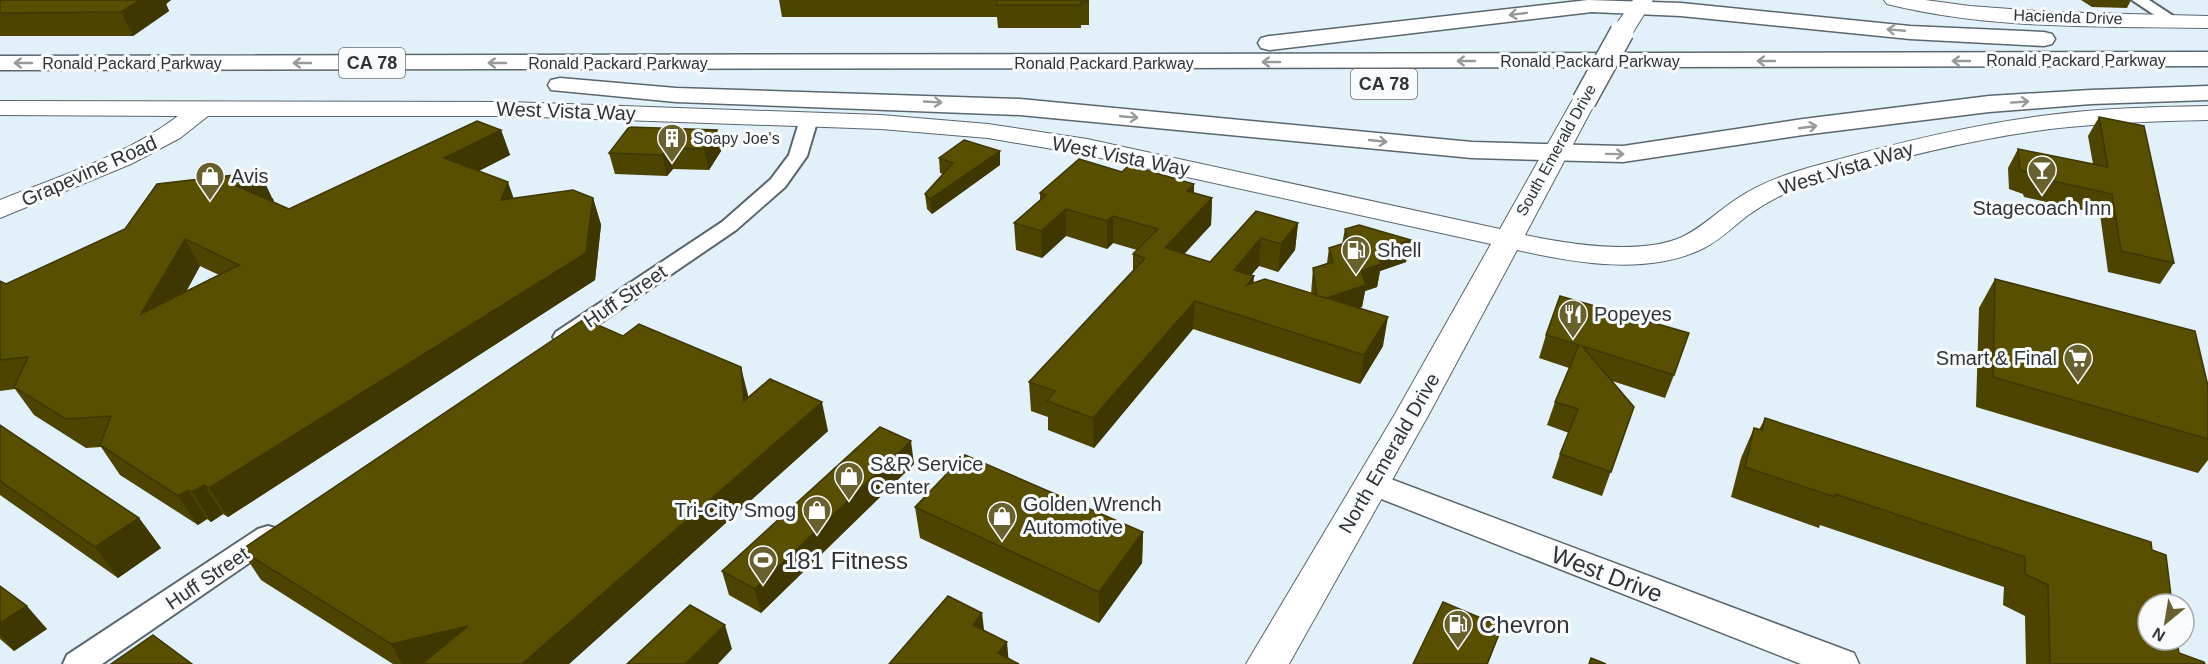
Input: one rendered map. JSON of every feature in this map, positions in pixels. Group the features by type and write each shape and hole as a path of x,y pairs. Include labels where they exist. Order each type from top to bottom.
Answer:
{"highway":[{"path":"745,63 1263,44 1641,2 1833,25 2003,38 2208,42"},
{"name":"Ronald Packard Parkway","path":"0,63 2208,59"},
{"name":"Ronald Packard Parkway","path":"1981,82 2208,81"},
{"name":"Ronald Packard Parkway","path":"1563,83 1623,83"},
{"name":"Ronald Packard Parkway","path":"1014,84 549,85 676,95 915,101 1020,107 1472,150 1556,152"},
{"name":"Ronald Packard Parkway","path":"0,85 501,85"},
{"path":"1556,152 1623,154 1989,104 2091,97 2208,93"}],"main road":[{"name":"Hacienda Drive","path":"1894,0 2038,18 2208,22"},
{"name":"South Emerald Drive","path":"1507,239 1641,2"},
{"name":"Grapevine Road","path":"0,210 122,159 171,134 204,107"},
{"name":"West Vista Way","path":"0,108 509,109 881,122 988,131 1087,147 1551,249 1590,253 1664,252 1693,243 1755,198 1804,177 1912,147 2028,125 2117,117 2208,114"},
{"name":"North Emerald Drive","path":"1267,664 1412,414 1507,239"}],"street":[{"path":"2139,0 2173,21"},
{"name":"Huff Street","path":"544,351 741,216 778,183 798,156 809,119"},
{"name":"West Drive","path":"1372,483 1841,664"},
{"name":"Huff Street","path":"78,664 290,522"}],"building":[{"path":"0,0 140,0 121,12 0,13"},
{"path":"997,0 1088,0 1088,2 1081,2 1081,5 996,5"},
{"path":"2099,117 2144,126 2174,263 2121,251 2112,194 2035,177 2034,174 2020,170 2018,149 2108,167"},
{"path":"477,121 501,130 444,158 508,182 501,200 573,190 593,198 586,253 209,488 204,485 178,496 100,445 111,416 66,419 14,387 28,357 0,360 0,281 6,284 125,229 157,184 260,172 261,176 237,186 289,209","holes":["185,239 239,265 141,314"]},
{"path":"629,127 717,130 704,149 668,148 662,155 609,153"},
{"path":"964,140 1000,151 930,199 925,194 953,163 939,158"},
{"path":"1079,159 1122,172 1129,165 1194,184 1187,191 1212,198 1165,248 1210,262 1256,211 1298,223 1281,244 1261,238 1234,270 1254,276 1247,285 1265,279 1388,317 1364,355 1195,301 1093,418 1047,401 1055,391 1029,382 1145,258 1133,254 1158,229 1113,216 1107,221 1066,209 1041,231 1014,223 1046,195 1040,193"},
{"path":"1359,225 1411,240 1377,251 1381,264 1361,271 1366,285 1327,298 1317,296 1313,268 1333,262 1329,248 1348,242 1345,229"},
{"path":"1995,279 2195,331 2208,386 2208,439 1993,377"},
{"path":"1560,296 1689,333 1674,375 1582,346 1634,407 1611,472 1560,454 1578,409 1555,402 1579,345 1546,335"},
{"path":"584,319 623,336 639,324 741,367 744,401 770,379 822,402 522,664 422,664 468,626 391,644 241,550"},
{"path":"1765,418 2151,542 2152,550 2166,555 2171,592 2136,592 2136,652 2179,652 2205,664 2050,664 2048,585 2025,574 2025,557 1835,494 1835,497 1745,467 1754,428 1762,430"},
{"path":"0,425 139,518 95,547 0,481"},
{"path":"880,427 911,441 755,589 722,571"},
{"path":"965,455 1143,532 1099,592 915,507"},
{"path":"0,586 27,606 0,623"},
{"path":"948,596 982,613 973,625 1007,642 998,653 1019,664 889,664"},
{"name":"Chevron","path":"1443,602 1502,627 1487,664 1413,664"},
{"path":"690,605 725,625 685,664 627,664"},
{"path":"153,635 192,664 111,664"},
{"path":"1591,658 1606,664 1589,664"}],"place":[{"name":"Soapy Joe's","path":"672,164"},
{"name":"Stagecoach Inn","path":"2042,196"},
{"name":"Avis","path":"210,202"},
{"name":"Shell","path":"1356,276"},
{"name":"Popeyes","path":"1573,340"},
{"name":"Smart & Final","path":"2078,384"},
{"name":"S&R Service Center","path":"849,502"},
{"name":"Tri-City Smog","path":"817,536"},
{"name":"Golden Wrench Automotive","path":"1002,542"},
{"name":"181 Fitness","path":"763,586"},
{"name":"Chevron","path":"1458,650"}]}
